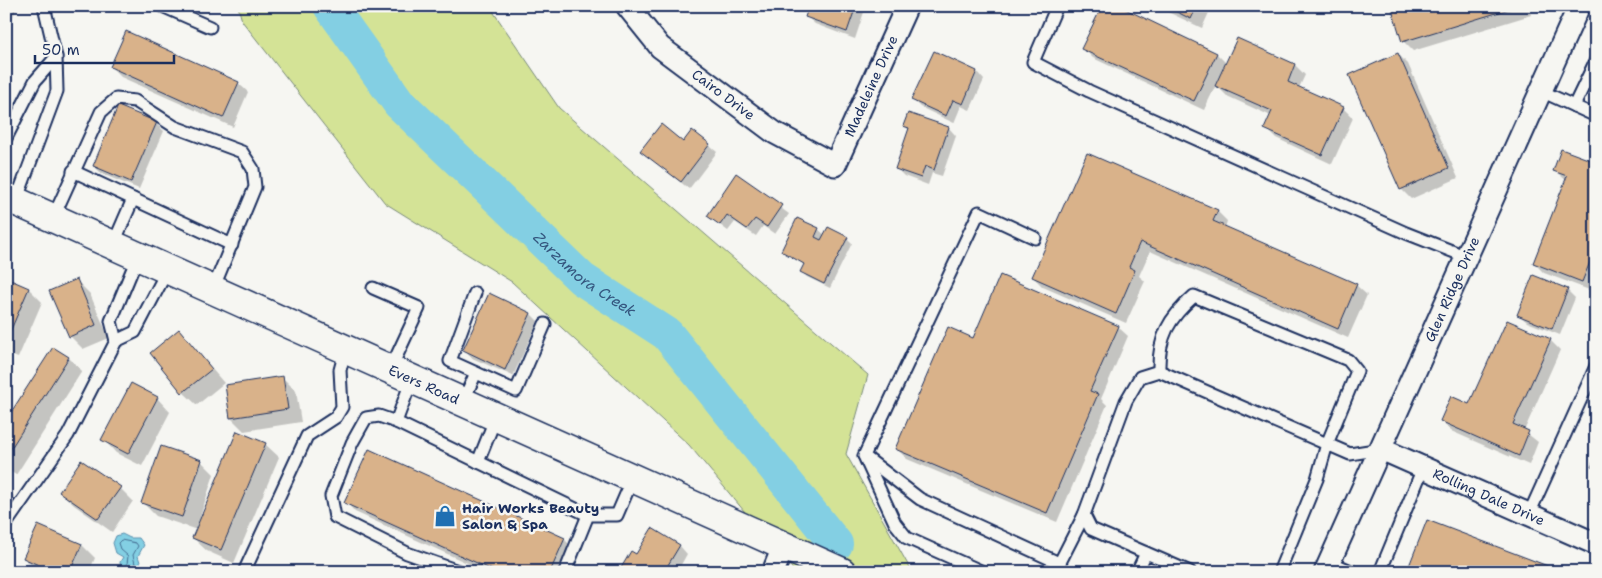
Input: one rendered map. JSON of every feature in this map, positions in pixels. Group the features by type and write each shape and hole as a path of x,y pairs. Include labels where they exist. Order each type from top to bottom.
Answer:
{"main road":[{"name":"Evers Road","path":"11,199 463,400 842,572"}],"street":[{"name":"Cairo Drive","path":"627,6 660,47 775,133 835,165"},
{"name":"Madeleine Drive","path":"835,165 907,6"},
{"name":"Glen Ridge Drive","path":"1328,567 1541,91 1575,8"},
{"name":"Rolling Dale Drive","path":"1381,449 1596,544"},
{"path":"773,572 784,545"}],"lane":[{"path":"11,199 57,91 56,57 44,6"},
{"path":"162,6 210,27"},
{"path":"1057,6 1033,62 1098,95 1397,229 1467,257"},
{"path":"6,138 35,81 56,57"},
{"path":"1574,106 1596,60"},
{"path":"1541,91 1596,116"},
{"path":"53,218 101,112 116,99 135,101 175,127 242,152 253,168 255,187 213,289"},
{"path":"74,171 232,245"},
{"path":"113,245 133,199"},
{"path":"864,456 979,212 1035,238"},
{"path":"116,340 111,321 138,256"},
{"path":"6,524 68,435 116,340 135,332 168,269"},
{"path":"373,288 419,308 402,373 396,422"},
{"path":"475,293 450,361 516,391 545,324"},
{"path":"1159,371 1158,349 1176,313 1194,296 1348,360 1357,370 1327,444 1317,479 1279,572"},
{"path":"244,572 307,436 336,417 342,407 340,370 346,348"},
{"path":"1529,514 1596,366"},
{"path":"864,456 920,499 1057,568 1084,515 1126,401 1140,377 1159,371 1350,454 1381,449"},
{"path":"463,400 476,373"},
{"path":"461,572 407,553 335,516 331,496 352,444 366,418 379,416 396,422 588,515 618,515 633,477"},
{"path":"478,462 497,416"},
{"path":"864,456 895,523 908,538 983,572"},
{"path":"1380,572 1423,468"},
{"path":"565,572 588,515"},
{"path":"1084,515 1092,529 1190,572"},
{"path":"1137,572 1146,552"},
{"path":"1328,567 1353,572"}],"green space":[{"path":"238,6 493,6 494,13 559,108 868,375 846,454 912,572 795,572 689,445 512,282 385,203 242,21"}],"water":[{"path":"122,534 130,538 139,538 144,545 138,556 141,565 137,572 121,571 120,562 123,557 116,553 113,543 116,536"}],"building":[{"path":"809,6 856,6 847,32 805,17"},
{"path":"1102,6 1119,6 1217,53 1194,101 1081,49"},
{"path":"1165,6 1197,6 1191,19"},
{"path":"1391,6 1519,6 1402,42"},
{"path":"126,31 239,82 223,118 110,67"},
{"path":"1237,38 1295,64 1288,82 1344,107 1322,155 1264,129 1272,111 1215,86"},
{"path":"934,51 977,71 963,104 953,100 946,116 911,100"},
{"path":"1398,53 1449,168 1400,190 1349,75"},
{"path":"118,106 157,122 131,182 93,166"},
{"path":"908,113 949,127 934,170 925,166 921,178 895,169 909,128 903,126"},
{"path":"661,124 683,142 692,130 710,144 681,182 640,151"},
{"path":"1561,149 1596,162 1596,247 1582,282 1533,263 1567,176 1553,171"},
{"path":"1087,153 1218,210 1213,221 1357,284 1338,329 1140,242 1129,267 1135,270 1116,314 1032,277"},
{"path":"736,173 782,205 767,227 755,219 747,229 727,215 720,225 707,216"},
{"path":"797,218 819,228 815,237 821,240 828,227 848,237 824,284 800,272 804,264 781,251"},
{"path":"1000,275 1119,326 1090,391 1098,394 1047,513 895,449 948,327 973,338"},
{"path":"1533,275 1568,289 1552,329 1517,315"},
{"path":"6,278 29,288 6,341"},
{"path":"77,279 96,325 69,337 49,291"},
{"path":"489,293 531,313 505,370 463,350"},
{"path":"1507,320 1551,339 1513,424 1529,431 1519,456 1440,421 1451,396 1469,404"},
{"path":"179,329 212,369 182,393 150,353"},
{"path":"53,347 69,357 6,456 6,420"},
{"path":"283,376 288,409 230,418 225,385"},
{"path":"131,383 158,397 128,454 101,440"},
{"path":"237,431 266,443 221,550 192,538"},
{"path":"161,446 202,460 182,517 141,503"},
{"path":"369,449 565,538 550,572 497,572 344,503"},
{"path":"1596,456 1596,469 1591,467"},
{"path":"81,460 121,487 98,519 59,492"},
{"path":"1427,520 1553,568 1551,572 1407,571"},
{"path":"38,525 82,544 70,572 54,572 23,558"},
{"path":"652,528 680,545 668,565 678,572 626,572 621,568 631,551 636,554"}],"waterway":[{"name":"Zarzamora Creek","path":"330,6 399,103 582,279 667,334 836,544"}],"place":[{"name":"Hair Works Beauty Salon & Spa","path":"445,516"}]}
